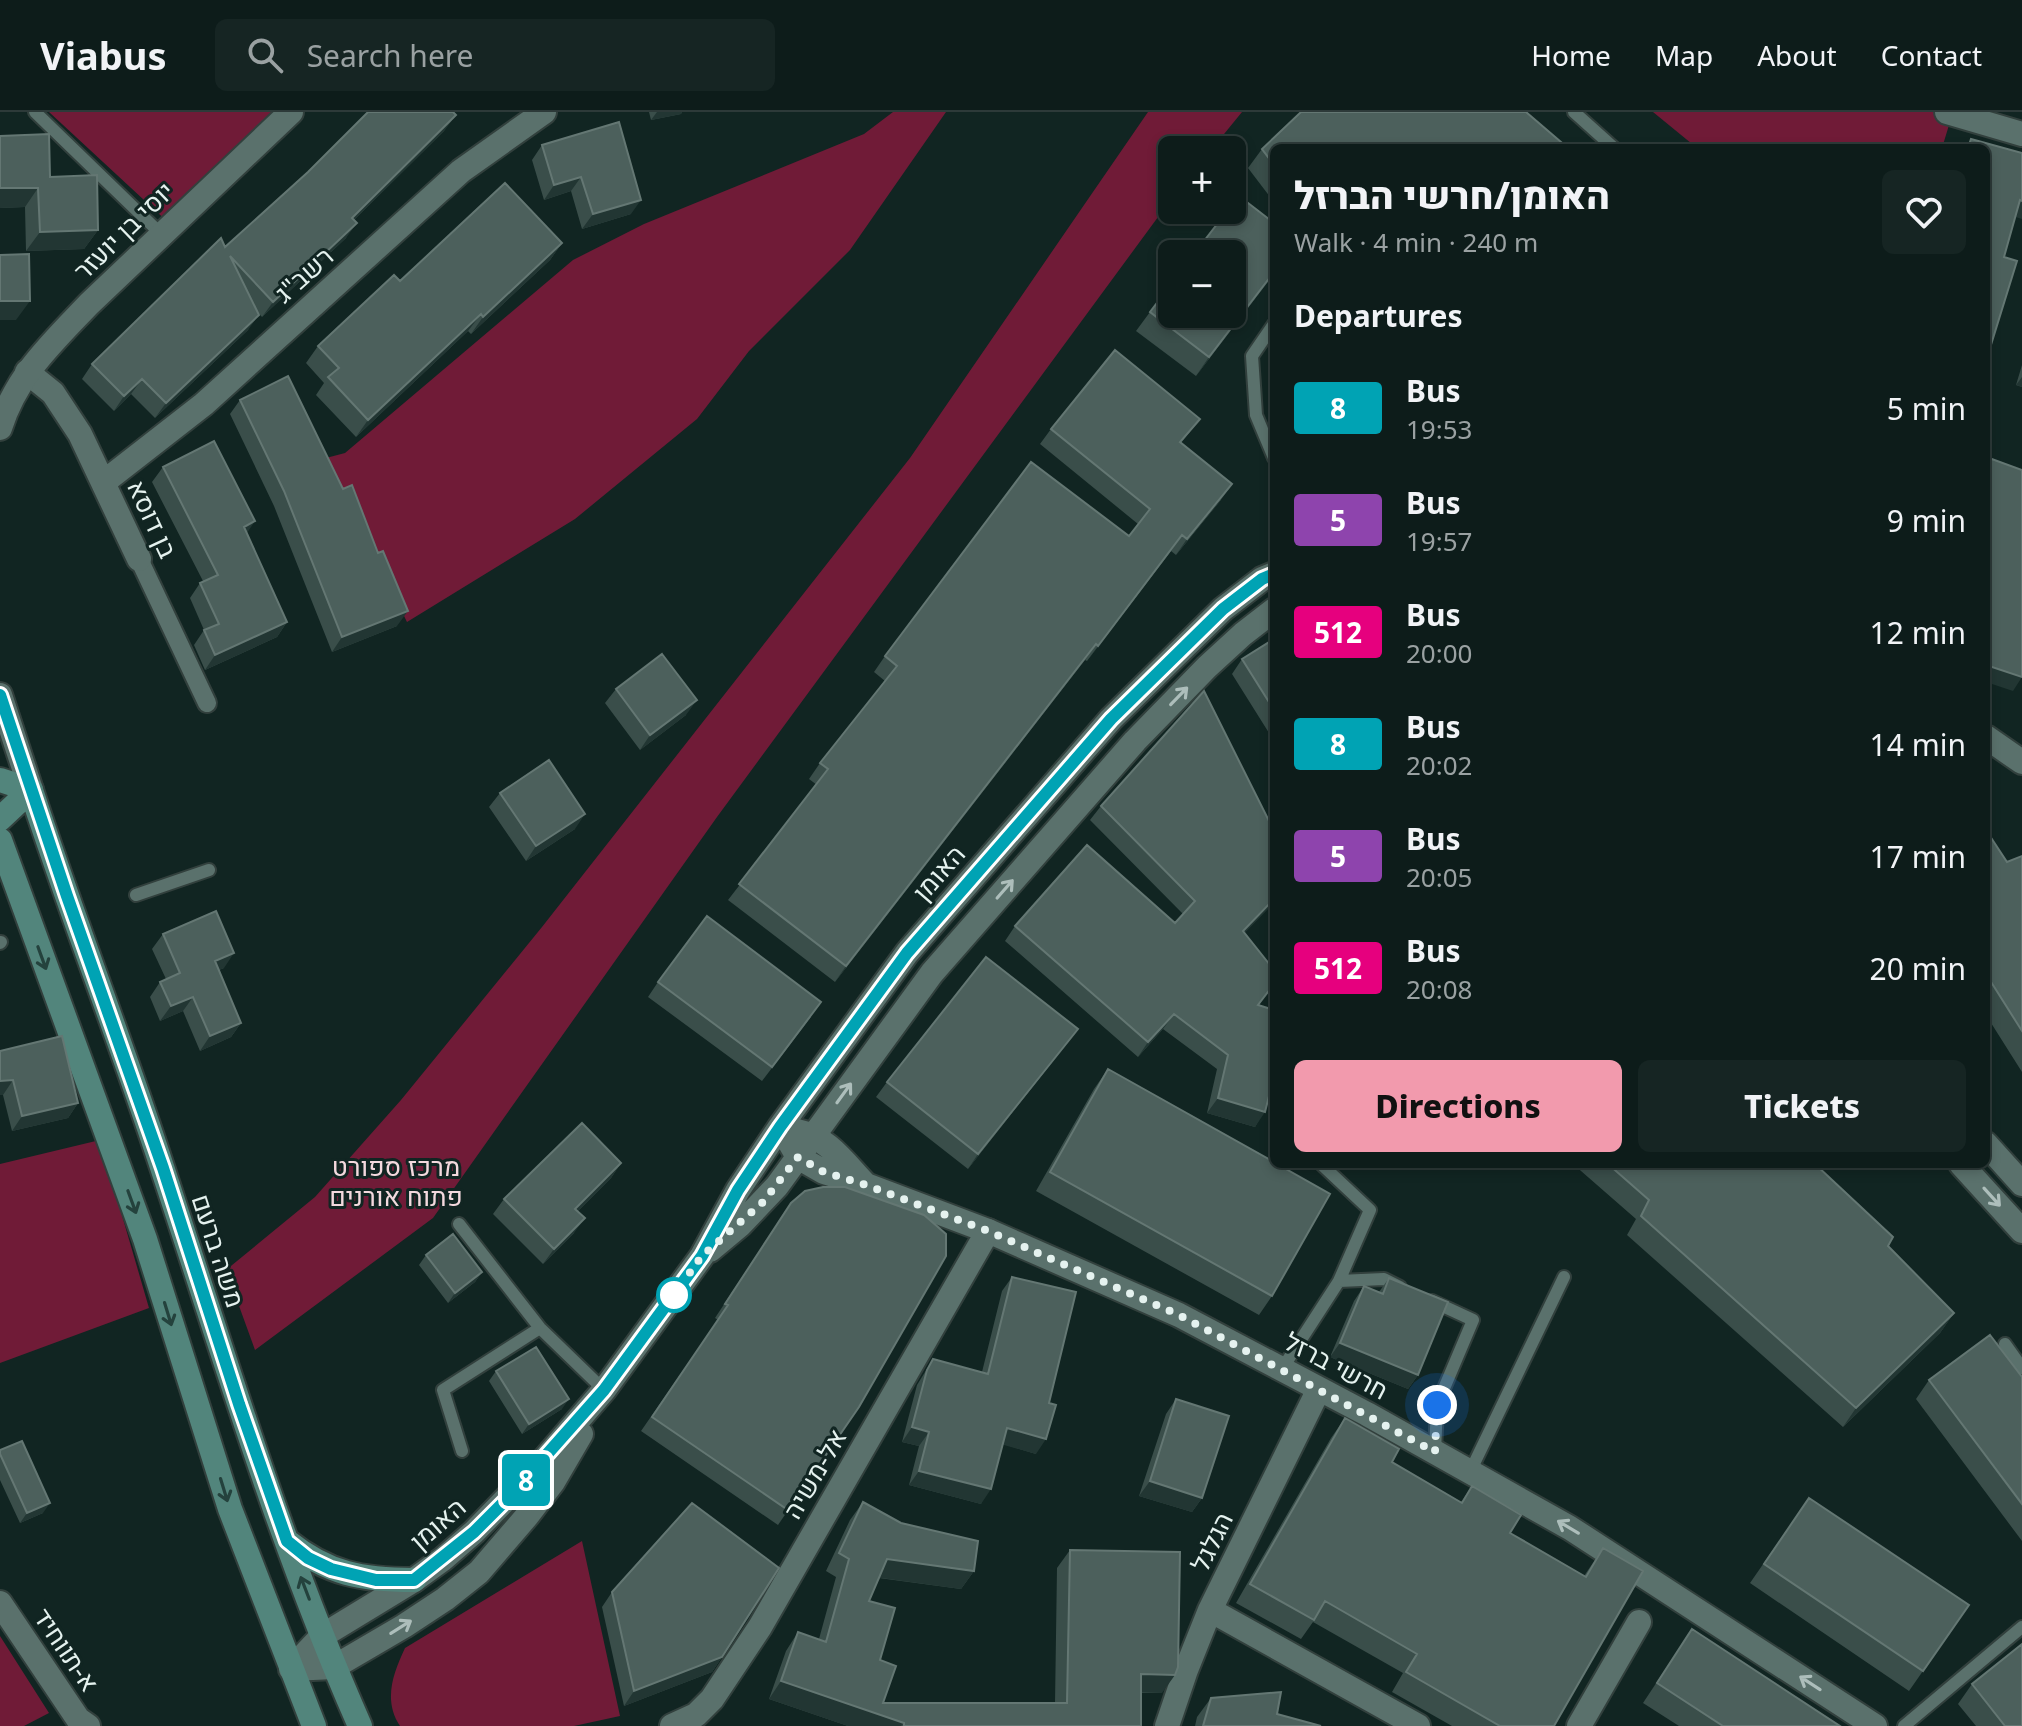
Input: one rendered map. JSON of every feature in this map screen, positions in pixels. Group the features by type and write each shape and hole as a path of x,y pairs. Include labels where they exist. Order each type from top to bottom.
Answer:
{"main road":[{"path":"0,780 31,790 0,819"},
{"name":"משה ברעם","path":"31,790 163,1168 179,1224 287,1541 334,1667 360,1726"},
{"path":"0,840 7,879 145,1239 230,1509 314,1726"},
{"path":"287,1541 308,1558 331,1569 376,1580 414,1580"}],"street":[{"name":"יוסי בן יועזר","path":"0,428 4,404 27,372 89,304 291,112"},
{"name":"רשב\"ג","path":"104,482 204,404 461,171 544,112"},
{"path":"1947,112 2022,134"},
{"name":"בן דוסא","path":"27,372 53,393 80,434 207,703"},
{"name":"האומן","path":"291,1669 322,1636 414,1580 474,1532 510,1496 604,1390 702,1256 738,1190 780,1127 907,953 1111,719 1223,609 1270,576"},
{"name":"האומן","path":"702,1256 763,1202 932,973 1135,741 1234,642 1270,613"},
{"path":"0,695 31,790"},
{"path":"1990,740 2022,762"},
{"path":"780,1127 814,1134"},
{"path":"780,1127 798,1157"},
{"name":"חרשי ברזל","path":"814,1134 866,1185"},
{"path":"1990,1148 2022,1184"},
{"name":"חרשי ברזל","path":"798,1157 824,1172 988,1231 1179,1315 1282,1369 1570,1528 1875,1726"},
{"path":"1965,1168 2022,1231"},
{"name":"אל-משיה","path":"672,1726 696,1715 712,1699 760,1627 988,1231"},
{"name":"הגלגל","path":"1167,1726 1210,1610 1319,1389"},
{"name":"האומן","path":"291,1669 334,1667 415,1619 479,1572 553,1482 604,1390"},
{"name":"א-תווחיד","path":"0,1603 78,1719 88,1726"},
{"path":"1210,1610 1418,1726"},
{"path":"1579,1726 1639,1622"}],"lane":[{"path":"35,112 161,234"},
{"path":"1574,112 1610,144"},
{"path":"1270,330 1252,356 1256,415 1270,448"},
{"path":"136,895 209,870"},
{"path":"1282,1369 1339,1281 1370,1210 1325,1168"},
{"path":"459,1224 540,1328 604,1390"},
{"path":"1470,1472 1564,1277"},
{"path":"1339,1281 1384,1279 1409,1291"},
{"path":"1422,1297 1473,1320 1437,1405 1435,1452"},
{"path":"462,1451 443,1390 540,1328"},
{"path":"2005,1344 2022,1368"},
{"path":"1904,1726 2022,1627"}],"green space":[{"path":"49,112 283,112 171,225"},
{"path":"893,112 946,112 850,250 749,351 697,419 575,519 407,622 326,458 345,453 573,260 644,224 864,134"},
{"name":"מרכז ספורט פתוח אורנים","path":"1148,112 1242,112 1222,136 1158,136 1158,217 717,817 433,1218 255,1350 226,1270 315,1197 401,1100 542,927 910,458"},
{"path":"1653,112 1953,112 1943,144 1692,144"},
{"path":"100,1140 149,1308 0,1363 0,1164"},
{"path":"582,1541 620,1716 574,1726 400,1726 391,1697 394,1677 405,1648"},
{"path":"0,1636 49,1713 24,1726 0,1726"}],"building":[{"path":"368,112 453,112 456,115 352,218 357,223 273,302 230,256 259,315 166,403 142,379 124,396 92,364 221,238 225,247 308,172"},
{"path":"1301,112 1526,112 1563,144 1270,144 1270,160 1262,149"},
{"path":"619,122 641,200 593,214 581,177 554,185 542,145"},
{"path":"49,134 50,177 97,175 98,230 40,232 38,188 0,188 0,136"},
{"path":"1971,139 1989,144 1969,144"},
{"path":"1990,144 2022,153 2022,201 2004,257 2017,261 1990,348"},
{"path":"505,183 562,243 368,420 328,377 339,368 318,346 394,275 400,281"},
{"path":"1246,201 1270,220 1270,277 1246,309 1246,240 1205,240 1217,224 1246,224"},
{"path":"29,254 30,301 0,301 0,255"},
{"path":"1158,301 1158,318 1150,312"},
{"path":"1171,328 1231,328 1209,357"},
{"path":"1115,350 1200,419 1180,442 1232,484 1187,539 1182,535 846,966 739,884 828,769 820,763 897,666 885,656 1031,462 1129,536 1150,509 1051,429"},
{"path":"288,376 343,489 352,485 378,553 383,551 408,611 342,637 284,491 240,400"},
{"path":"214,441 255,521 244,527 287,622 215,655 204,630 219,624 200,583 218,575 163,467"},
{"path":"1990,458 2022,470 2022,677 1990,666"},
{"path":"1270,642 1270,704 1242,659"},
{"path":"662,654 697,700 650,735 616,689"},
{"path":"1204,691 1270,823 1270,903 1243,931 1270,965 1270,989 1258,1005 1270,1009 1270,1092 1265,1112 1218,1098 1228,1055 1174,1014 1148,1042 1015,926 1087,845 1175,923 1195,901 1101,806"},
{"path":"549,760 585,814 536,846 500,793"},
{"path":"1990,836 2007,862 2022,856 2022,1031 1990,980"},
{"path":"216,911 234,953 215,961 241,1023 210,1036 193,997 171,1006 160,982 180,973 163,934"},
{"path":"707,916 821,1002 772,1067 658,982"},
{"path":"986,957 1078,1029 978,1154 887,1082"},
{"path":"62,1036 78,1103 22,1116 13,1080 0,1081 0,1051"},
{"path":"1108,1069 1270,1160 1270,1168 1284,1168 1330,1194 1272,1296 1050,1172"},
{"path":"582,1123 621,1163 575,1209 585,1218 554,1249 504,1199"},
{"path":"1613,1168 1819,1168 1893,1237 1888,1246 1954,1313 1856,1408 1641,1216 1649,1200"},
{"path":"845,1187 924,1215 946,1234 946,1256 859,1407 788,1510 652,1417 728,1305 725,1304 791,1203 805,1191"},
{"path":"453,1234 482,1272 455,1293 426,1255"},
{"path":"1012,1277 1076,1292 1049,1403 1056,1405 1046,1439 1007,1428 991,1489 919,1471 929,1432 912,1427 927,1370 933,1359 988,1374"},
{"path":"1389,1278 1448,1302 1418,1375 1340,1343 1364,1286 1383,1294"},
{"path":"1990,1335 2022,1377 2022,1504 1929,1380"},
{"path":"536,1347 569,1399 529,1424 496,1371"},
{"path":"1176,1399 1229,1416 1202,1498 1150,1481"},
{"path":"1345,1418 1399,1449 1392,1462 1462,1503 1472,1486 1521,1515 1510,1533 1586,1577 1603,1548 1643,1571 1554,1726 1500,1726 1406,1672 1417,1654 1325,1601 1314,1620 1250,1584"},
{"path":"22,1441 50,1503 27,1513 0,1454 0,1450"},
{"path":"1809,1498 1969,1605 1923,1671 1764,1564"},
{"path":"863,1502 901,1523 978,1541 974,1571 887,1559 869,1601 895,1608 880,1660 896,1666 883,1703 1067,1703 1070,1550 1180,1552 1178,1667 1175,1675 1141,1674 1141,1726 904,1726 904,1723 781,1681 798,1632 826,1642 849,1559 839,1553"},
{"path":"692,1503 779,1568 722,1657 634,1691 612,1592"},
{"path":"1692,1629 1840,1726 1723,1726 1657,1683"},
{"path":"2022,1644 2022,1726 2005,1726 1972,1684"},
{"path":"1281,1692 1277,1714 1321,1726 1203,1726 1211,1698"}],"bus line":[{"name":"8","path":"0,695 163,1168 179,1224 287,1541 308,1558 331,1569 376,1580 414,1580 474,1532 577,1424 604,1390 702,1256 724,1213 780,1127 907,953 1111,719 1223,609 1270,576"}],"route":[{"path":"674,1295 669,1301 702,1256 763,1202 798,1157 824,1172 988,1231 1179,1315 1435,1452 1437,1405"}]}
